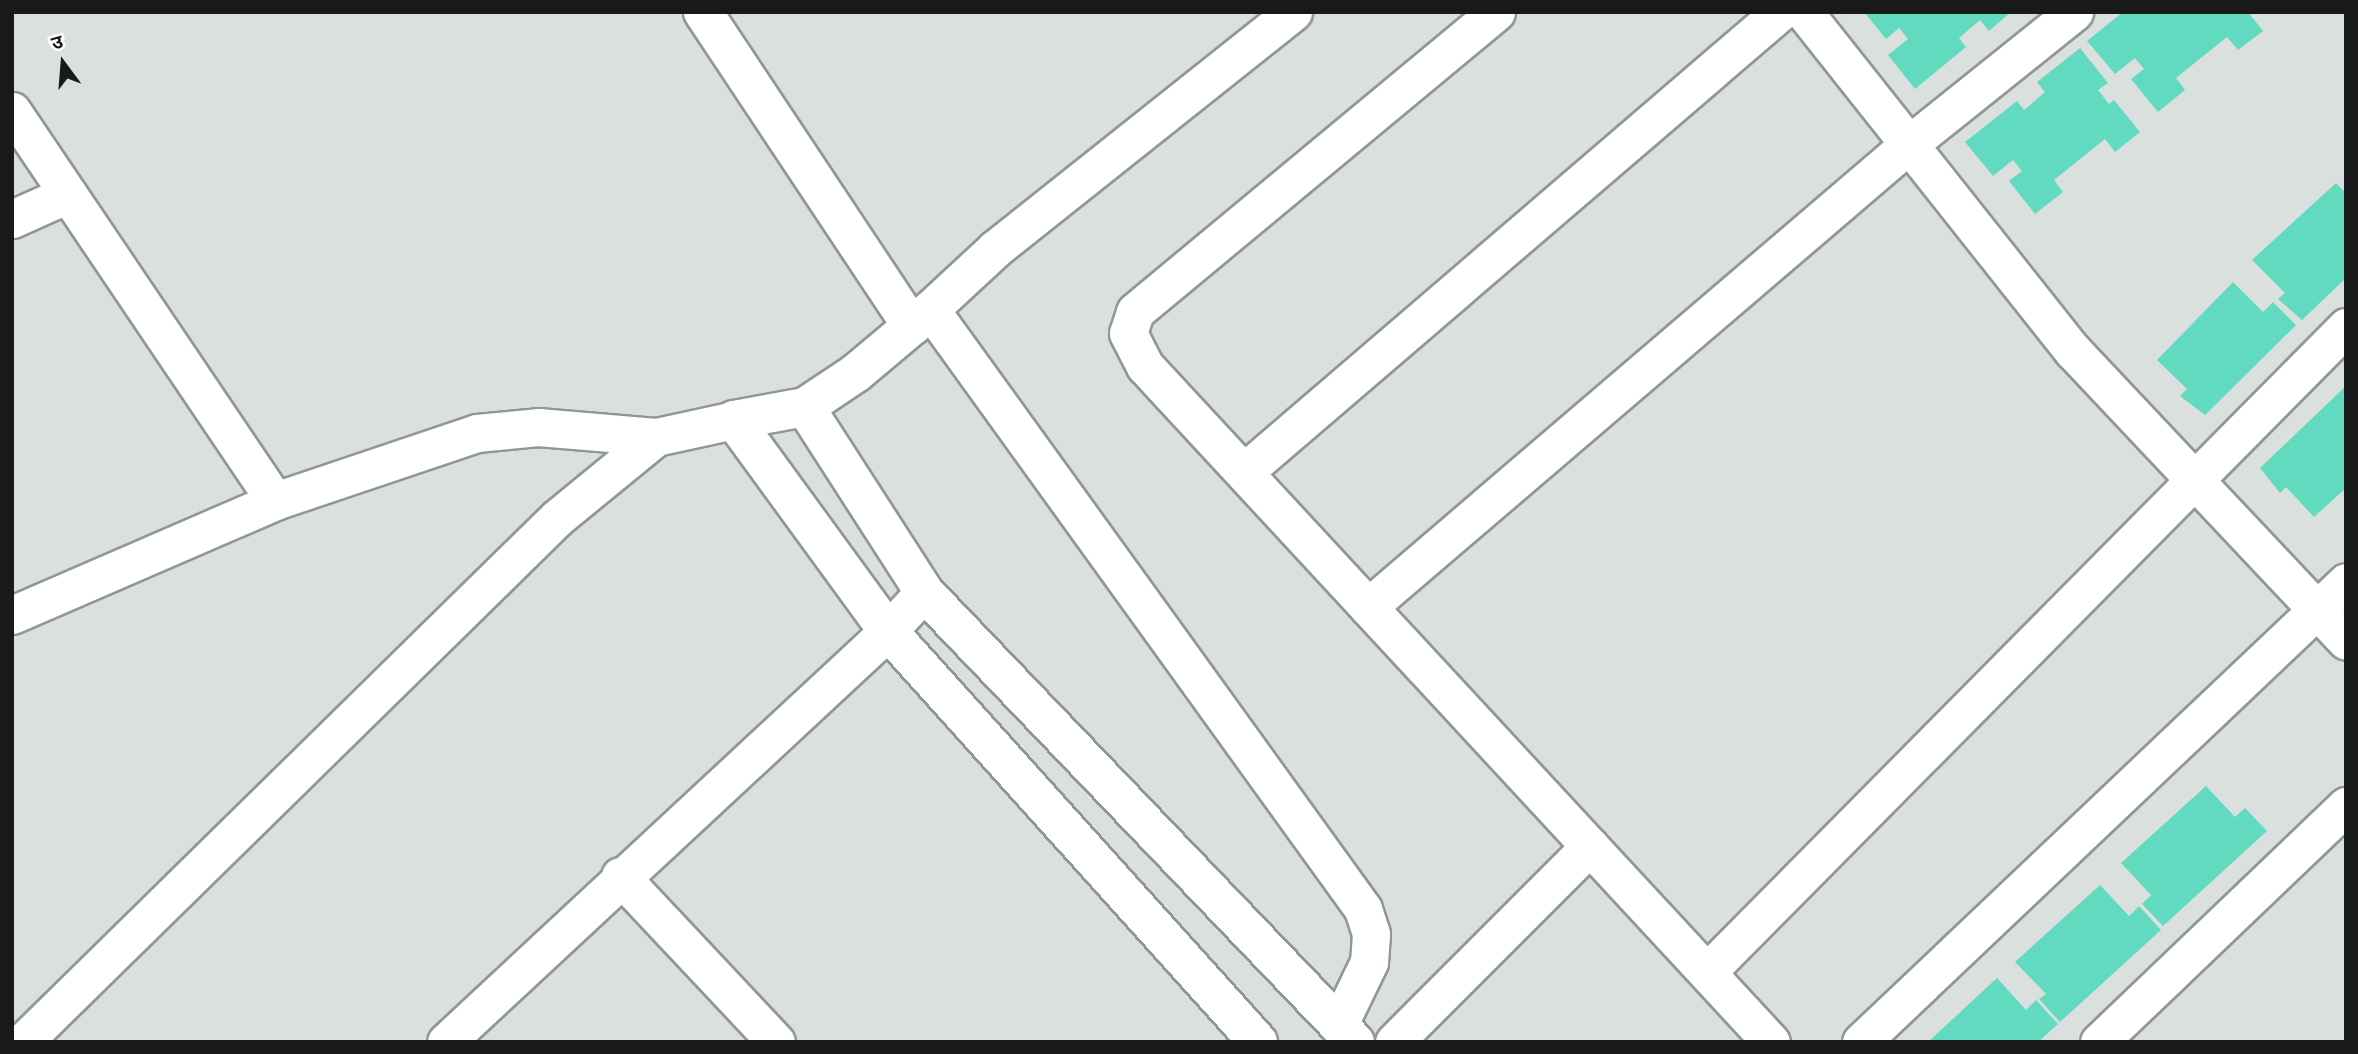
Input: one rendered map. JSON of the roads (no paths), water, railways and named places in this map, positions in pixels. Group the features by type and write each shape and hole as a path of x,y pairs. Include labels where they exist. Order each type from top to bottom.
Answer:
{"street":[{"path":"703,12 921,318 1363,909 1371,934 1369,962 1347,1033 924,592 804,407"},
{"path":"12,615 275,501 477,433 538,427 656,437 804,407 856,373 921,318 995,249 1293,12"},
{"path":"1496,12 1135,312 1128,333 1145,366 1771,1042"},
{"path":"1244,472 1780,12"},
{"path":"1804,12 2073,351 2191,481 2346,641"},
{"path":"1368,607 1908,145 2074,12"},
{"path":"12,111 275,501"},
{"path":"12,219 68,194"},
{"path":"1706,972 2346,327"},
{"path":"734,420 888,631 1258,1042"},
{"path":"23,1042 557,518 656,437"},
{"path":"1861,1042 2346,582"},
{"path":"446,1042 620,876 888,631 924,592"},
{"path":"2099,1042 2346,806"},
{"path":"1394,1042 1590,846"},
{"path":"620,876 776,1042"}]}
